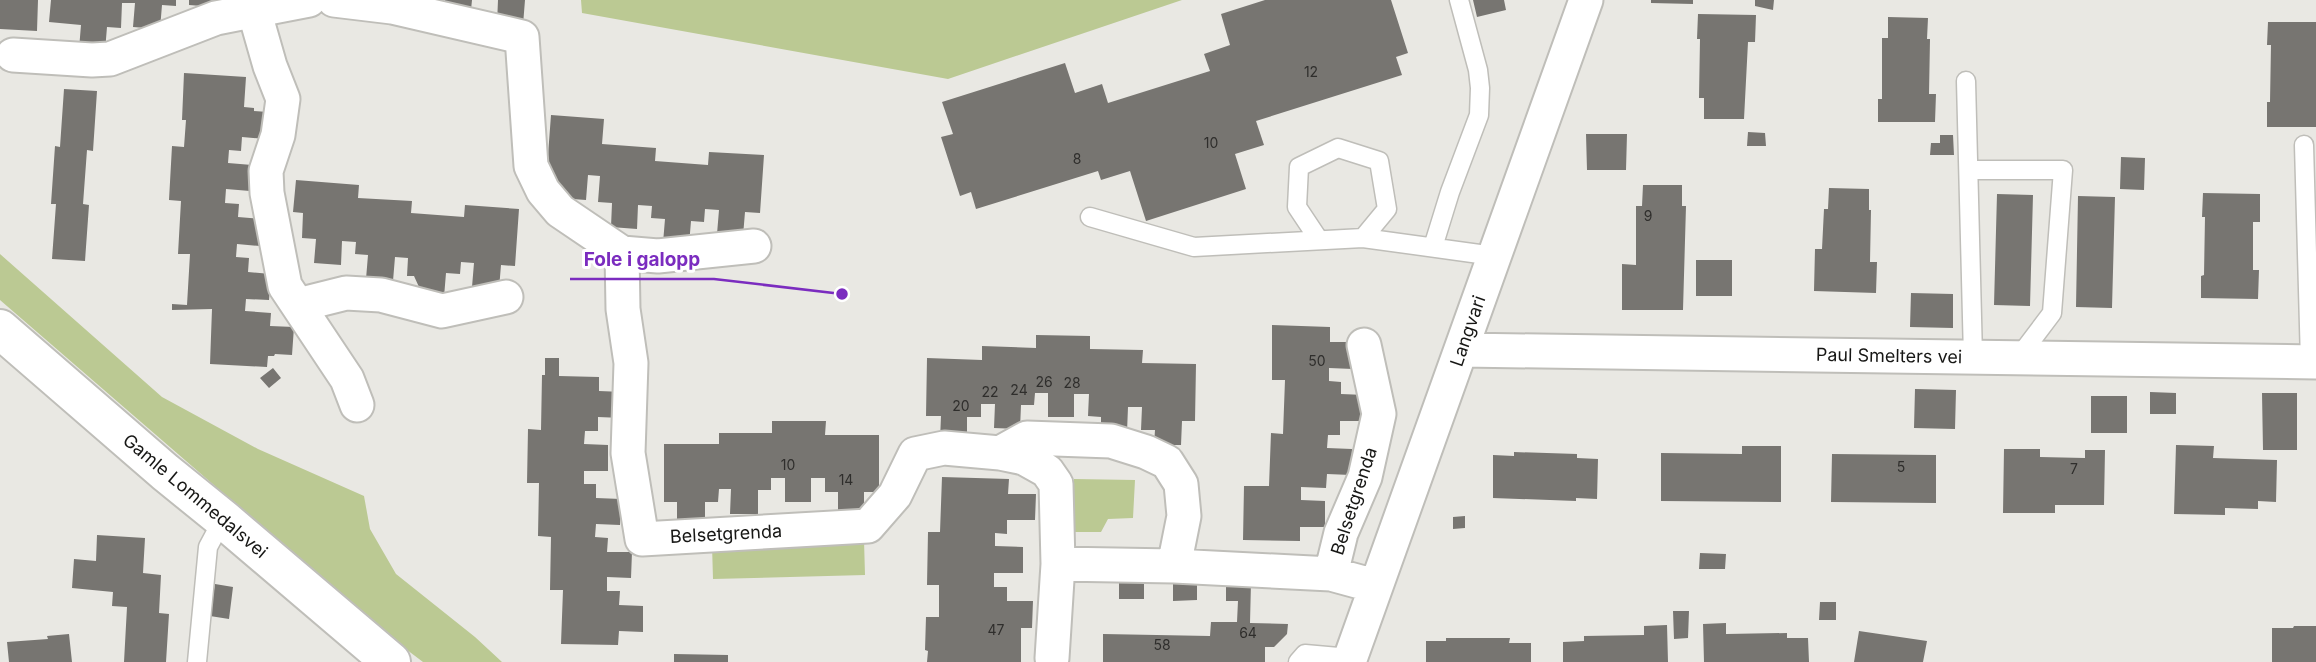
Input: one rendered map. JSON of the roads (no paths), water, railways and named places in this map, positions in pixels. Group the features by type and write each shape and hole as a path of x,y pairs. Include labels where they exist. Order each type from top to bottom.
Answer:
{"street":[{"path":"6,54 92,61 110,59 194,25 309,0"},
{"path":"334,0 392,7 522,37 531,166 542,191 560,211 622,253 658,256 754,246"},
{"name":"Langvari","path":"1349,660 1586,0"},
{"path":"254,10 270,66 283,99 278,135 266,171 267,193 285,286 347,379 358,405"},
{"name":"Belsetgrenda","path":"622,253 623,309 631,363 628,453 642,539 868,526 895,495 915,454 944,448 1024,458 1047,471 1056,484 1058,564 1051,660"},
{"path":"298,305 346,292 381,295 442,311 506,297"},
{"name":"Gamle Lommedalsvei","path":"0,329 391,662"},
{"name":"Belsetgrenda","path":"1331,574 1341,533 1365,477 1379,414 1364,345"},
{"name":"Paul Smelters vei","path":"1462,350 2313,362"},
{"path":"1000,453 1027,438 1111,441 1167,462 1181,484 1184,516 1174,566"},
{"name":"Belsetgrenda","path":"1058,564 1174,566 1331,574 1375,586"}],"lane":[{"path":"1433,247 1479,115 1478,71 1459,0"},
{"path":"1966,80 1973,357"},
{"path":"2304,145 2313,362"},
{"path":"1319,240 1297,207 1299,167 1338,148 1379,161 1387,209 1363,238"},
{"path":"1969,170 2063,170 2052,313 2018,358"},
{"path":"1090,217 1194,247 1363,238 1494,256"},
{"path":"198,662 208,547 223,519"},
{"path":"1298,662 1305,654 1349,660"}],"place":[{"name":"Fole i galopp","path":"842,294"}]}
